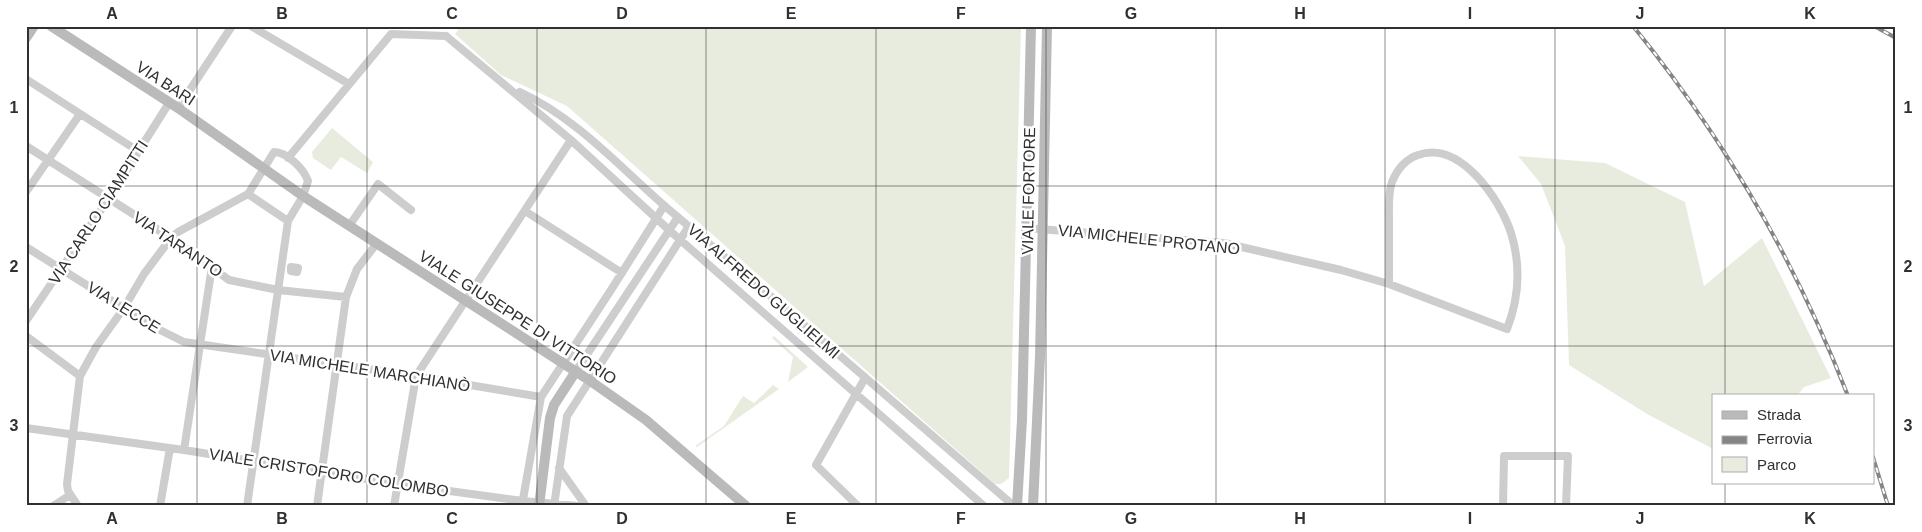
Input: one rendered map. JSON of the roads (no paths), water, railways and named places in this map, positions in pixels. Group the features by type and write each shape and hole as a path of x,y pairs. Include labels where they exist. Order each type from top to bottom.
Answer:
{"street":[{"path":"26,38 34,26"},
{"name":"VIA BARI","path":"52,26 263,167"},
{"name":"VIA CARLO CIAMPITTI","path":"26,321 109,198 138,151 174,106 232,26"},
{"path":"251,26 349,84"},
{"path":"288,158 391,30 446,36 446,26"},
{"name":"VIALE FORTORE","path":"1015,506 1022,420 1031,26"},
{"name":"VIALE FORTORE","path":"1033,506 1040,357 1047,26"},
{"name":"VIA ALFREDO GUGLIELMI","path":"446,36 571,140 669,230 984,506"},
{"path":"26,79 138,151"},
{"name":"VIA ALFREDO GUGLIELMI","path":"507,86 542,103 581,130 664,206 1015,506"},
{"path":"26,192 80,114"},
{"path":"394,506 416,376 571,140"},
{"name":"VIA TARANTO","path":"26,146 171,238 229,280 278,290 346,297"},
{"path":"78,506 70,495 67,484 72,435 80,376 96,347 124,308 144,274 171,238 178,232 248,194 274,152 281,152 303,172 308,181 288,222 248,506"},
{"name":"VIA MICHELE PROTANO","path":"1025,228 1224,243 1341,270 1389,284 1507,329 1515,305 1518,281 1516,256 1511,232 1500,208 1488,190 1471,171 1457,160 1440,154 1422,154 1408,160 1396,175 1390,195 1389,284"},
{"name":"VIALE GIUSEPPE DI VITTORIO","path":"263,167 302,196 563,363 646,420 746,506"},
{"path":"617,182 627,171"},
{"path":"349,226 378,184 411,210"},
{"path":"248,194 288,222"},
{"path":"522,503 541,397 664,206"},
{"path":"525,211 622,273"},
{"path":"539,504 550,418 554,406 678,217"},
{"path":"554,504 567,416 689,226"},
{"path":"318,506 321,472 338,364 346,297 357,269 377,243"},
{"name":"VIA LECCE","path":"26,247 176,339 199,345"},
{"path":"184,450 212,266"},
{"path":"26,336 80,376"},
{"name":"VIA MICHELE MARCHIANÒ","path":"199,345 338,364 541,397"},
{"path":"1024,355 1040,357"},
{"path":"858,506 816,465 865,378"},
{"name":"VIALE CRISTOFORO COLOMBO","path":"26,428 184,450 522,503 578,506"},
{"path":"160,506 170,448"},
{"path":"1504,506 1504,456 1568,456 1566,506"},
{"path":"560,468 586,506"},
{"path":"53,506 70,495"}],"railway":[{"path":"1633,26 1698,112 1755,202 1805,297 1847,394"},
{"path":"1874,26 1896,38"},
{"path":"1874,460 1888,506"}]}
